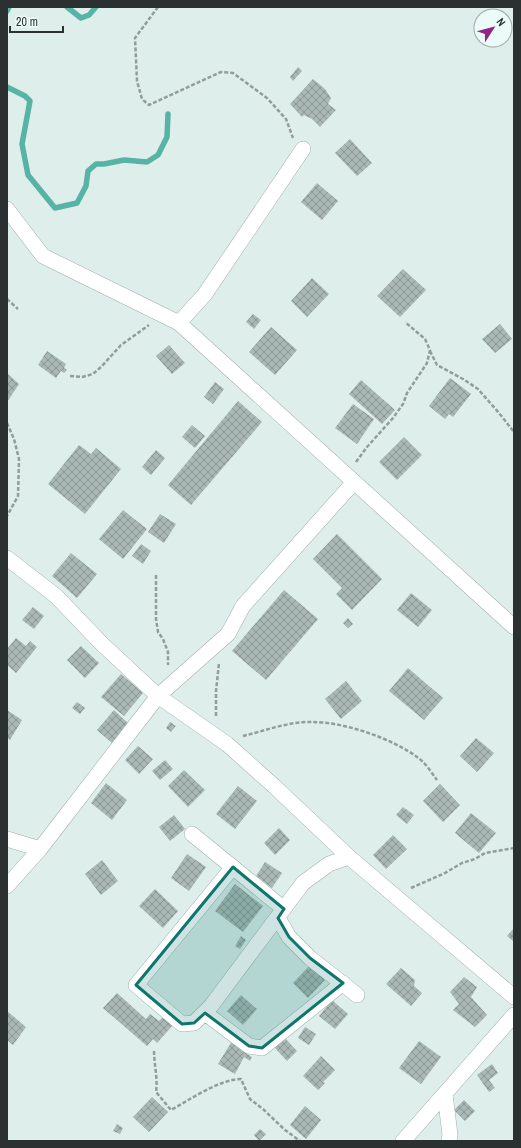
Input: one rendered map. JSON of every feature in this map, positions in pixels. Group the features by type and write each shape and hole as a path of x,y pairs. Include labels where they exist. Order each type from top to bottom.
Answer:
{"street":[{"path":"174,320 205,294 301,152"},
{"path":"7,209 43,256 174,320 514,627"},
{"path":"7,886 40,849 162,692 228,634 243,606 351,479"},
{"path":"7,558 56,596 102,644 224,742 274,786 349,857 514,996"},
{"path":"192,834 233,867 281,913 289,937 310,958 357,995"},
{"path":"7,839 40,849"},
{"path":"233,867 136,985 182,1024 194,1023 205,1013 304,883 329,864 349,857"},
{"path":"205,1013 249,1046 262,1048 342,983"},
{"path":"403,1141 514,1015"},
{"path":"444,1094 450,1135 449,1141"}],"path":[{"path":"158,7 135,38 137,81 142,99 149,105 222,72 233,73 267,98 286,119 301,152"},
{"path":"7,299 18,309"},
{"path":"70,376 82,377 93,374 121,345 146,327 174,320"},
{"path":"405,322 425,339 437,365 463,379 478,390 500,413 514,432"},
{"path":"351,479 356,463 367,447 393,418 403,404 407,393 427,363 430,350"},
{"path":"7,423 14,439 19,459 18,496 7,516"},
{"path":"156,575 156,619 158,632 163,639 168,652 168,668 162,692"},
{"path":"220,662 216,690 217,733 224,742 291,723 312,722 329,724 366,732 390,741 418,757 437,780"},
{"path":"391,892 408,890 445,873 462,863 475,860 485,853 514,848"},
{"path":"154,1051 157,1083 156,1092 171,1110 196,1096 233,1079 241,1079 250,1099 285,1130 300,1141"}],"highlighted area":[{"path":"233,867 284,909 278,918 289,937 310,958 343,983 262,1048 249,1046 205,1013 194,1023 182,1024 136,985"}],"building":[{"path":"298,67 302,71 293,81 290,77"},
{"path":"313,79 325,89 331,98 328,104 336,110 320,127 312,119 304,115 302,117 290,104"},
{"path":"350,139 372,163 357,176 335,153"},
{"path":"317,183 338,201 322,220 301,202"},
{"path":"403,269 426,290 400,317 377,296"},
{"path":"312,278 329,294 307,317 291,301"},
{"path":"253,314 261,320 254,329 246,322"},
{"path":"500,324 512,339 495,353 482,339"},
{"path":"271,327 297,350 275,375 249,352"},
{"path":"169,345 185,363 172,374 156,356"},
{"path":"47,351 66,364 64,368 67,370 64,373 61,371 56,378 38,365"},
{"path":"7,373 19,384 7,402"},
{"path":"450,378 471,394 453,417 449,414 445,419 429,406"},
{"path":"361,380 395,410 382,424 349,394"},
{"path":"215,382 224,389 213,404 204,397"},
{"path":"238,401 262,422 191,505 168,485"},
{"path":"353,404 374,419 357,444 335,428"},
{"path":"192,425 205,436 195,448 182,437"},
{"path":"404,437 422,455 397,480 379,462"},
{"path":"79,445 91,454 96,448 121,469 85,514 48,484"},
{"path":"156,450 165,458 151,475 142,467"},
{"path":"123,510 147,529 123,559 99,539"},
{"path":"160,514 176,524 164,543 148,532"},
{"path":"337,534 382,579 352,610 336,594 342,588 313,559"},
{"path":"141,544 151,551 143,564 132,556"},
{"path":"71,553 97,574 77,598 52,576"},
{"path":"284,590 318,619 266,680 232,651"},
{"path":"411,593 432,610 418,627 397,610"},
{"path":"33,607 44,616 34,629 22,620"},
{"path":"348,618 353,624 348,628 343,623"},
{"path":"16,638 26,646 30,641 37,647 16,673 7,665 7,649"},
{"path":"81,646 99,663 85,678 67,660"},
{"path":"408,668 443,698 424,720 389,691"},
{"path":"121,674 143,693 124,716 101,697"},
{"path":"346,681 362,701 341,719 325,699"},
{"path":"77,702 85,708 80,714 72,708"},
{"path":"7,710 22,720 10,740 7,738"},
{"path":"114,710 129,724 112,743 97,730"},
{"path":"170,722 176,726 171,732 166,728"},
{"path":"476,738 494,753 477,772 460,756"},
{"path":"138,746 153,759 139,774 125,760"},
{"path":"165,760 173,769 160,780 152,771"},
{"path":"184,770 205,790 188,807 168,786"},
{"path":"106,783 127,800 112,820 91,803"},
{"path":"440,784 460,805 443,822 423,801"},
{"path":"238,786 257,801 235,829 216,814"},
{"path":"403,807 414,815 407,824 396,815"},
{"path":"471,813 496,833 479,853 455,833"},
{"path":"174,815 185,829 170,841 159,827"},
{"path":"279,828 290,840 275,855 264,843"},
{"path":"393,835 407,849 386,869 373,855"},
{"path":"187,854 206,867 189,891 171,878"},
{"path":"102,860 118,881 101,895 85,874"},
{"path":"265,862 282,873 272,888 256,876"},
{"path":"235,884 263,906 243,932 215,911"},
{"path":"155,889 178,911 163,928 139,906"},
{"path":"514,928 514,942 507,936"},
{"path":"241,936 246,940 240,949 235,946"},
{"path":"310,965 325,980 308,998 293,983"},
{"path":"401,968 415,980 414,986 422,993 411,1006 386,984"},
{"path":"464,977 477,987 471,997 487,1015 475,1027 453,1010 459,1004 450,992"},
{"path":"117,993 146,1019 150,1014 159,1021 164,1016 174,1024 157,1043 153,1039 147,1046 103,1008"},
{"path":"241,995 257,1009 243,1025 227,1011"},
{"path":"332,1000 348,1014 335,1029 319,1016"},
{"path":"7,1011 26,1027 13,1045 7,1040"},
{"path":"305,1027 316,1034 309,1045 298,1038"},
{"path":"284,1037 297,1051 287,1061 274,1047"},
{"path":"232,1041 248,1051 247,1054 252,1057 250,1061 244,1057 235,1074 218,1064"},
{"path":"419,1041 441,1057 421,1084 399,1068"},
{"path":"321,1056 335,1070 323,1082 325,1083 318,1090 303,1076"},
{"path":"492,1064 498,1073 489,1080 495,1088 489,1092 477,1075"},
{"path":"152,1097 168,1112 149,1132 133,1117"},
{"path":"464,1100 475,1111 465,1121 454,1110"},
{"path":"305,1106 321,1120 306,1139 290,1125"},
{"path":"117,1124 123,1128 120,1134 113,1131"},
{"path":"260,1129 266,1134 259,1141 254,1135"}],"waterway":[{"path":"7,11 9,7"},
{"path":"67,7 81,18 89,15 96,7"},
{"path":"7,87 25,96 30,101 22,144 28,175 55,208 77,203 86,186 88,171 96,164 124,160 147,162 158,155 167,137 168,114"}]}
